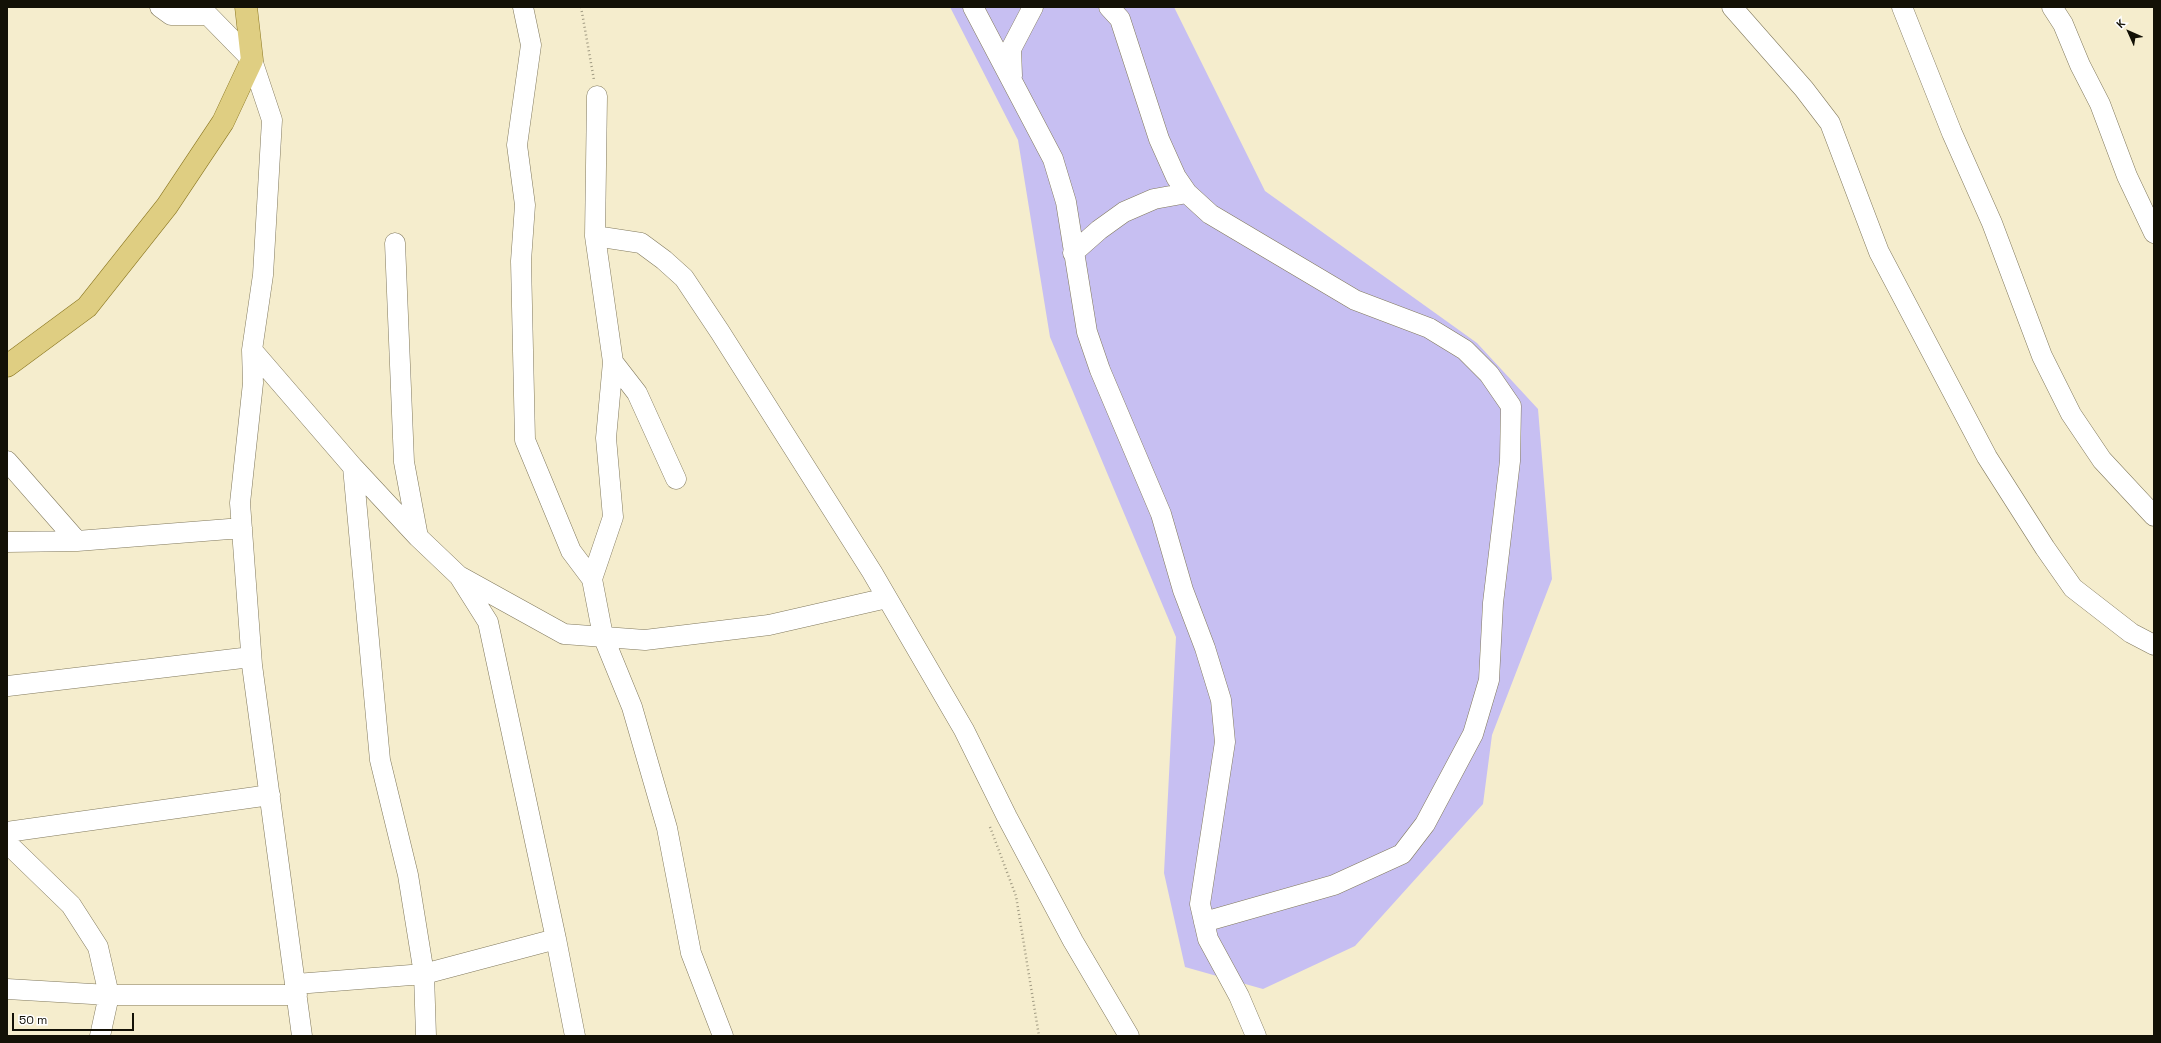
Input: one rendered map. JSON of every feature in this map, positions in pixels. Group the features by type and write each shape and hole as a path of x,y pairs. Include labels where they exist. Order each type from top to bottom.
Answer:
{"main road":[{"path":"7,366 87,307 167,206 222,122 252,60 246,7"}],"street":[{"path":"160,7 171,15 208,16 252,60 272,120 263,275 252,350 253,383 240,503 251,657 297,989 302,1036"},
{"path":"523,7 531,45 517,145 526,205 521,261 525,440 571,551 592,579 603,636 632,707 667,828 691,953 723,1036"},
{"path":"973,7 1053,159 1066,202 1073,253 1082,291 1087,332 1100,370 1161,514 1183,590 1205,648 1221,700 1225,742 1200,904 1208,939 1239,996 1256,1036"},
{"path":"1012,82 1011,49 1033,7"},
{"path":"1109,7 1120,20 1159,139 1176,177 1187,193 1210,214 1355,300 1429,328 1465,350 1489,374 1511,406 1510,461 1493,602 1489,680 1473,734 1425,824 1402,854 1334,885 1204,922"},
{"path":"1732,7 1804,89 1830,123 1879,252 1987,457 2045,548 2072,588 2132,633 2154,645"},
{"path":"1902,7 1952,133 1992,223 2042,356 2071,414 2102,460 2154,516"},
{"path":"2052,7 2063,24 2080,65 2100,104 2127,176 2154,233"},
{"path":"592,579 613,518 606,438 613,362 595,236 597,96"},
{"path":"1073,253 1099,230 1124,212 1154,199 1187,193"},
{"path":"595,236 641,243 684,278 733,352 887,598 964,730 1007,817 1073,941 1129,1036"},
{"path":"395,243 404,462 418,537"},
{"path":"252,350 354,467 418,537 459,576 488,622 556,939 574,1036"},
{"path":"613,362 637,394 676,480"},
{"path":"7,461 76,541"},
{"path":"354,467 380,760 408,874 424,974 426,1036"},
{"path":"7,542 76,541 242,528"},
{"path":"459,576 564,634 645,640 769,625 887,598"},
{"path":"7,688 251,657"},
{"path":"7,832 270,795"},
{"path":"7,843 71,905 98,947 109,995 100,1036"},
{"path":"7,990 109,995 297,989 424,974 556,939"}],"path":[{"path":"581,7 597,96"},
{"path":"989,823 1016,896 1039,1036"}],"shaded area":[{"path":"950,7 1174,7 1265,191 1477,343 1538,409 1552,579 1492,735 1483,804 1355,946 1263,989 1185,967 1164,873 1176,637 1050,337 1018,140"}]}
